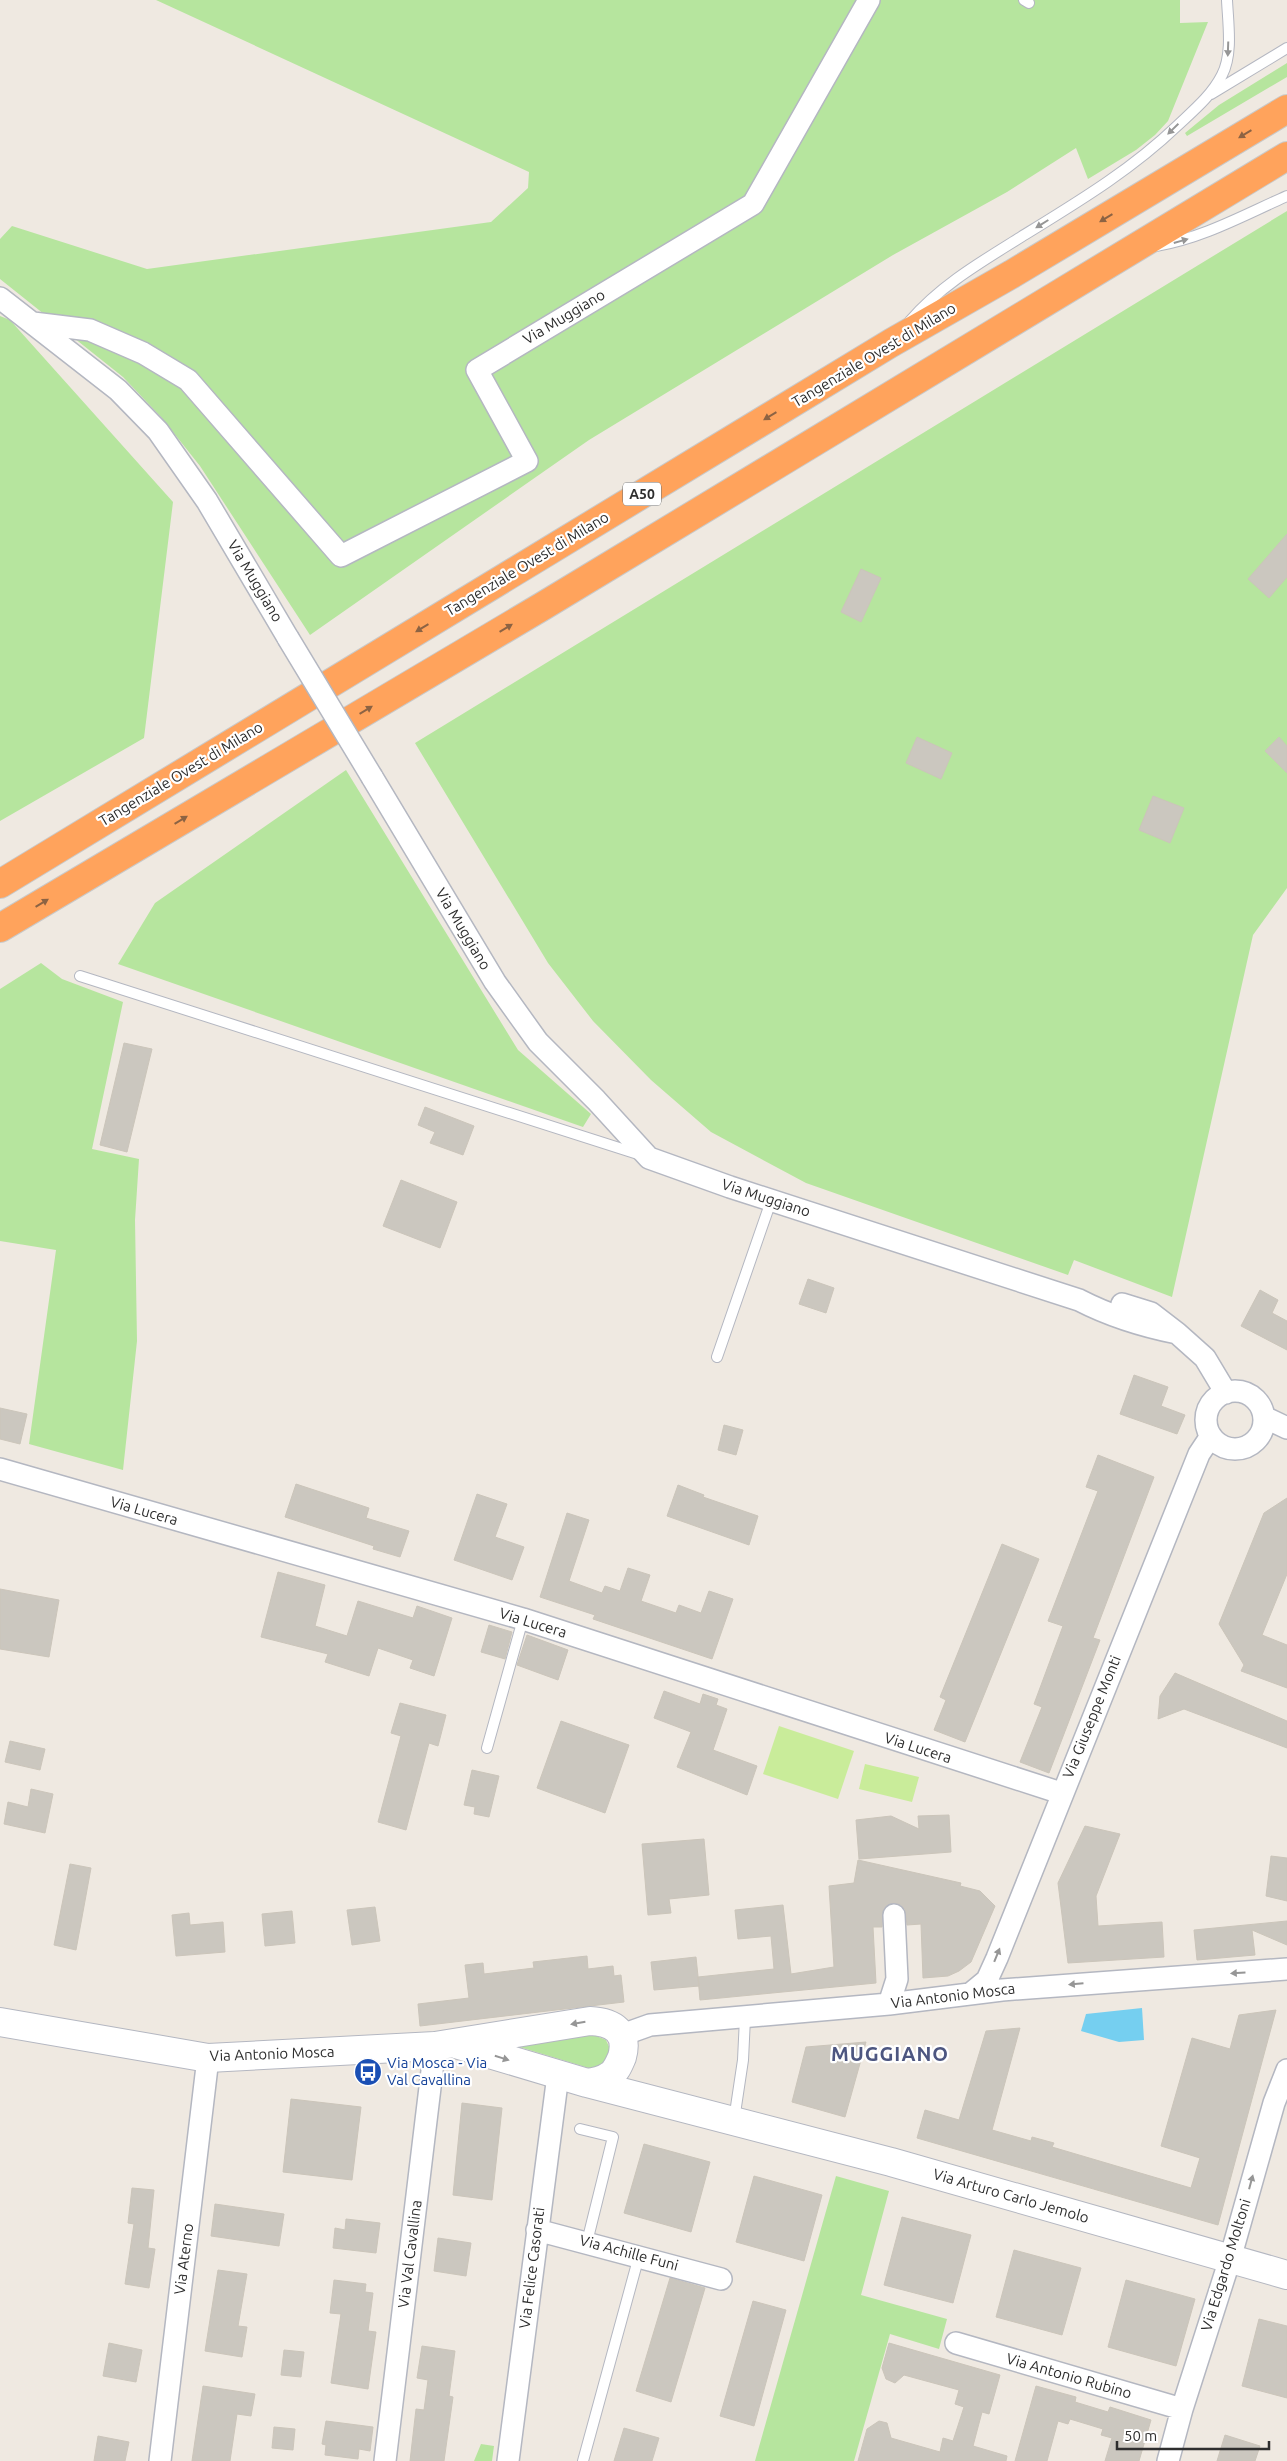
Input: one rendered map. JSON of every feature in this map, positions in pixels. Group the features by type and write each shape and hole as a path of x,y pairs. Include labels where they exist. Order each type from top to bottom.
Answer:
{"highway":[{"name":"Tangenziale Ovest di Milano","path":"0,884 891,343 1012,274 1287,108"},
{"path":"0,928 542,606 1287,156"}],"street":[{"name":"Via Muggiano","path":"33,323 90,330 143,353 188,380 341,556 527,461 476,370 753,204 869,0"},
{"name":"Via Muggiano","path":"0,298 118,390 158,431 207,501 495,982 538,1042 596,1100 649,1158 1079,1300 1109,1300 1151,1312 1177,1332 1205,1358 1226,1393"},
{"path":"1240,1392 1250,1396 1258,1403 1264,1417 1259,1437 1245,1447 1227,1448 1221,1445 1211,1436 1207,1425 1208,1411 1216,1400 1226,1393 1240,1392"},
{"path":"1264,1417 1287,1428"},
{"name":"Via Giuseppe Monti","path":"970,1994 980,1988 989,1976 1199,1454 1211,1436"},
{"name":"Via Lucera","path":"0,1469 523,1619 1061,1794"},
{"path":"889,2004 897,1978 894,1915"},
{"name":"Via Antonio Mosca","path":"621,2048 650,2025 889,2004 970,1994 1287,1969"},
{"name":"Via Arturo Carlo Jemolo","path":"445,2045 590,2021 605,2022 646,2084 696,2110"},
{"name":"Via Antonio Mosca","path":"0,2022 208,2058 445,2045"},
{"name":"Via Arturo Carlo Jemolo","path":"445,2045 891,2162 1287,2275"},
{"name":"Via Val Cavallina","path":"385,2461 445,2045"},
{"path":"587,2083 610,2076 621,2048"},
{"name":"Via Aterno","path":"160,2461 208,2058"},
{"name":"Via Edgardo Moltoni","path":"1168,2461 1182,2409 1281,2104 1287,2070"},
{"name":"Via Felice Casorati","path":"508,2461 558,2075"},
{"name":"Via Achille Funi","path":"537,2230 721,2278"},
{"name":"Via Antonio Rubino","path":"956,2343 1182,2409"}],"lane":[{"path":"891,343 934,296 960,275 1112,180 1162,140 1208,96 1223,74 1227,60 1227,0"},
{"path":"1208,96 1287,48"},
{"path":"1133,249 1180,242 1222,226 1287,196"},
{"path":"80,976 649,1158"},
{"path":"717,1357 772,1200"},
{"path":"487,1748 523,1619"},
{"path":"734,2121 744,2060 744,2018"},
{"path":"580,2129 613,2137 587,2242"},
{"path":"583,2461 640,2256"}],"green space":[{"path":"156,0 1180,0 1180,23 1208,22 1168,121 1155,135 1136,150 1088,179 1076,148 1007,192 893,255 589,440 310,635 200,466 161,417 123,377 0,279 0,239 12,226 147,269 491,222 528,188 529,172"},
{"path":"1287,63 1287,77 1187,136 1185,133 1219,105"},
{"path":"1287,211 1287,888 1253,935 1172,1297 1074,1260 1068,1275 806,1183 711,1132 651,1080 593,1021 548,963 415,743"},
{"path":"0,316 10,320 173,502 144,738 0,821"},
{"path":"346,770 518,1050 591,1114 583,1127 118,964 155,903"},
{"path":"41,963 62,979 123,1002 92,1149 139,1159 135,1220 137,1341 123,1470 29,1444 56,1250 0,1241 0,989"},
{"path":"779,1726 854,1751 838,1799 763,1774"},
{"path":"865,1764 919,1777 912,1802 859,1789"},
{"path":"594,2035 606,2040 611,2051 605,2066 592,2069 516,2046 519,2043"},
{"path":"836,2176 889,2191 861,2295 947,2319 939,2349 890,2334 854,2461 755,2461"},
{"path":"481,2444 494,2446 492,2461 474,2461"}],"water":[{"path":"1142,2008 1144,2040 1119,2042 1081,2031 1086,2014"}],"building":[{"path":"1287,534 1287,577 1269,598 1248,579"},
{"path":"861,569 881,578 861,622 841,612"},
{"path":"917,737 952,753 941,779 906,763"},
{"path":"1279,737 1287,746 1287,773 1265,751"},
{"path":"1153,796 1184,808 1170,843 1139,830"},
{"path":"124,1043 152,1049 127,1152 100,1145"},
{"path":"425,1107 474,1126 463,1155 430,1143 435,1132 418,1125"},
{"path":"401,1180 457,1202 440,1248 383,1226"},
{"path":"808,1279 834,1288 826,1313 799,1304"},
{"path":"1260,1290 1278,1300 1272,1313 1287,1321 1287,1350 1241,1326"},
{"path":"1134,1375 1168,1387 1161,1406 1185,1415 1177,1434 1120,1414"},
{"path":"0,1408 27,1414 20,1444 0,1439"},
{"path":"724,1425 743,1430 736,1455 718,1450"},
{"path":"1098,1455 1154,1477 1093,1638 1100,1640 1049,1773 1020,1762 1042,1707 1034,1704 1063,1626 1048,1621 1098,1491 1086,1487"},
{"path":"296,1484 369,1508 366,1518 409,1531 400,1557 373,1549 374,1546 285,1517"},
{"path":"678,1485 704,1495 703,1497 758,1516 749,1545 667,1516"},
{"path":"477,1494 507,1504 495,1537 524,1547 512,1580 454,1560"},
{"path":"1287,1498 1287,1574 1262,1635 1287,1645 1287,1688 1241,1671 1244,1665 1219,1624 1264,1513"},
{"path":"567,1513 589,1520 569,1581 602,1593 605,1586 620,1591 628,1568 650,1575 641,1601 676,1613 679,1605 701,1613 709,1591 733,1599 712,1659 593,1619 595,1615 540,1597"},
{"path":"1002,1544 1039,1559 965,1742 934,1730 946,1700 940,1697"},
{"path":"278,1572 325,1585 315,1626 347,1636 358,1601 413,1618 417,1606 452,1618 434,1676 410,1668 413,1660 378,1648 369,1676 325,1662 328,1654 261,1637"},
{"path":"0,1589 59,1600 49,1657 0,1649"},
{"path":"489,1625 512,1632 505,1659 481,1652"},
{"path":"527,1635 568,1650 558,1680 517,1665"},
{"path":"1175,1673 1287,1721 1287,1748 1184,1709 1158,1719 1160,1696"},
{"path":"664,1691 700,1704 703,1694 718,1699 716,1705 727,1709 713,1750 757,1766 747,1795 677,1767 691,1732 654,1718"},
{"path":"400,1703 446,1715 438,1746 429,1743 406,1830 378,1822 401,1736 391,1733"},
{"path":"561,1721 629,1745 605,1813 537,1788"},
{"path":"10,1741 45,1749 40,1770 5,1762"},
{"path":"472,1770 499,1776 489,1817 474,1814 475,1807 464,1805"},
{"path":"31,1789 53,1794 45,1833 4,1824 8,1802 28,1807"},
{"path":"949,1815 951,1852 859,1859 856,1820 891,1816 919,1829 918,1816"},
{"path":"1085,1826 1120,1834 1096,1896 1098,1926 1162,1922 1164,1957 1068,1963 1058,1883"},
{"path":"704,1839 709,1895 669,1899 671,1913 648,1915 642,1844"},
{"path":"1271,1856 1287,1858 1287,1901 1266,1896"},
{"path":"858,1860 961,1883 960,1886 980,1891 995,1906 971,1962 948,1976 923,1978 921,1924 907,1925 905,1909 899,1904 893,1903 883,1910 882,1927 873,1927 876,1983 700,2000 698,1977 774,1969 771,1936 738,1939 735,1910 783,1905 791,1974 834,1967 829,1886 854,1883"},
{"path":"70,1864 91,1868 76,1950 54,1945"},
{"path":"375,1907 380,1941 352,1945 347,1910"},
{"path":"292,1911 295,1943 265,1946 262,1914"},
{"path":"189,1913 190,1925 223,1922 225,1952 176,1956 172,1915"},
{"path":"1287,1921 1287,1945 1252,1930 1255,1955 1197,1960 1194,1930"},
{"path":"587,1956 588,1969 613,1966 614,1976 621,1975 624,2002 420,2026 418,2004 469,1998 465,1965 483,1963 484,1974 534,1968 533,1962"},
{"path":"696,1957 699,1986 654,1990 651,1962"},
{"path":"1276,2010 1218,2225 917,2138 925,2110 959,2120 986,2031 1020,2028 992,2130 1031,2141 1032,2137 1054,2143 1052,2147 1191,2188 1200,2158 1161,2146 1192,2038 1230,2049 1239,2015"},
{"path":"866,2042 845,2117 792,2102 806,2047"},
{"path":"291,2099 361,2107 352,2180 283,2172"},
{"path":"462,2103 502,2108 492,2200 453,2195"},
{"path":"644,2144 710,2162 691,2232 624,2213"},
{"path":"754,2176 822,2195 804,2261 736,2242"},
{"path":"132,2188 154,2190 148,2248 155,2249 149,2288 125,2284 134,2224 128,2223"},
{"path":"215,2204 284,2214 279,2246 211,2236"},
{"path":"902,2217 971,2235 953,2303 884,2285"},
{"path":"346,2219 380,2223 376,2253 333,2248 335,2228 345,2230"},
{"path":"438,2238 471,2243 466,2276 434,2271"},
{"path":"1014,2250 1081,2268 1062,2335 996,2317"},
{"path":"218,2270 247,2274 238,2326 247,2327 242,2357 205,2351"},
{"path":"670,2278 705,2288 671,2402 636,2391"},
{"path":"334,2280 366,2284 365,2292 373,2293 368,2331 376,2332 368,2389 331,2383 341,2314 330,2313"},
{"path":"1126,2280 1195,2299 1176,2366 1108,2347"},
{"path":"753,2301 786,2310 754,2426 720,2416"},
{"path":"1259,2319 1287,2326 1287,2398 1242,2386"},
{"path":"109,2343 142,2350 136,2382 103,2376"},
{"path":"889,2343 1000,2375 989,2414 982,2412 973,2446 1007,2456 1006,2461 858,2461 867,2429 879,2421 887,2423 891,2438 940,2452 943,2438 953,2441 964,2407 955,2404 959,2390 904,2375 895,2383 886,2379 882,2368"},
{"path":"422,2346 455,2351 449,2396 453,2397 444,2461 410,2461 416,2409 424,2410 428,2380 417,2378"},
{"path":"284,2350 304,2352 301,2377 281,2375"},
{"path":"203,2386 255,2394 251,2416 237,2414 230,2461 192,2461"},
{"path":"1036,2386 1076,2397 1075,2402 1108,2412 1110,2407 1151,2420 1139,2461 1105,2461 1112,2438 1101,2435 1103,2429 1070,2419 1068,2424 1058,2421 1047,2461 1015,2461"},
{"path":"326,2421 373,2427 370,2451 359,2449 358,2459 325,2455 326,2445 322,2444"},
{"path":"274,2427 295,2429 293,2450 272,2448"},
{"path":"624,2428 659,2438 652,2461 614,2461"},
{"path":"1225,2435 1260,2446 1255,2461 1217,2461"},
{"path":"98,2436 129,2442 125,2461 94,2461"}],"place":[{"name":"Via Mosca - Via Val Cavallina","path":"368,2072"}],"district":[{"name":"MUGGIANO","path":"890,2054"}]}
